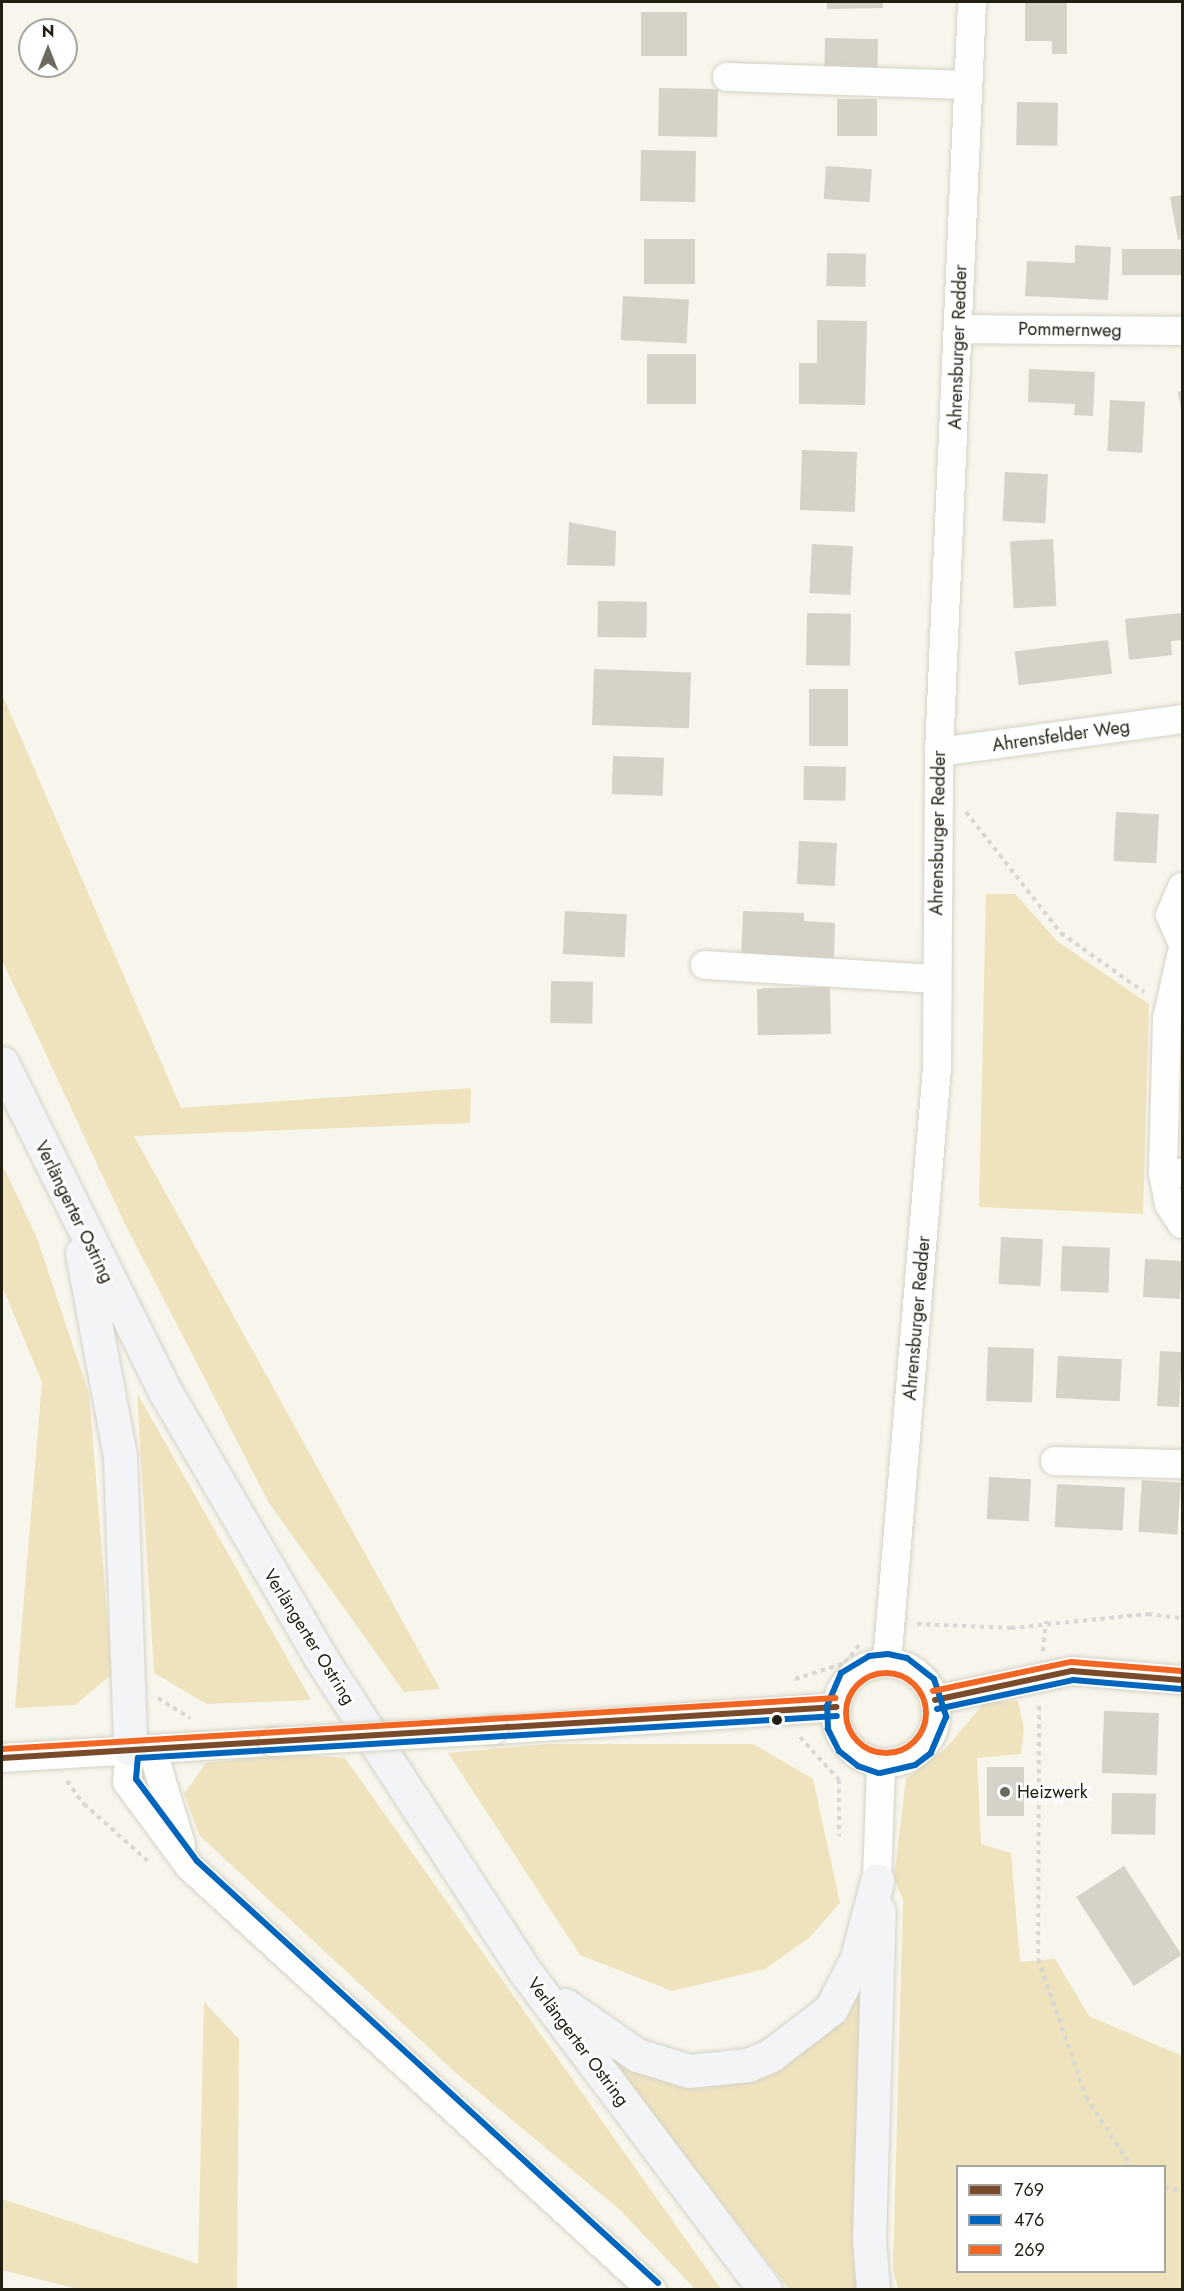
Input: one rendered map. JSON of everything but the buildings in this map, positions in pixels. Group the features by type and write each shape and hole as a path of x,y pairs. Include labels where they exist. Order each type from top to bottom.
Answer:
{"main road":[{"name":"Verlängerter Ostring","path":"2,1063 76,1219 166,1393 269,1572 524,1970 765,2289"},
{"path":"76,1219 120,1456 133,1692 141,1749"},
{"path":"524,1970 589,2026 637,2055 690,2071 748,2065 771,2055 831,2009 857,1958 877,1881"},
{"path":"873,2289 869,2239 882,1954 877,1881"}],"street":[{"name":"Ahrensburger Redder","path":"887,1663 937,1067 939,752 972,2"},
{"path":"727,77 968,85"},
{"name":"Pommernweg","path":"958,328 1182,331"},
{"name":"Ahrensfelder Weg","path":"939,752 1182,719"},
{"path":"1182,887 1170,915 1182,942"},
{"path":"1182,952 1174,1012 1173,1173 1169,1204 1182,1224"},
{"path":"705,965 937,979"},
{"path":"1055,1461 1182,1464"},
{"path":"887,1663 917,1674 935,1700 937,1716 925,1746 912,1757 881,1764 846,1745 836,1707 840,1693 859,1670 887,1663"},
{"path":"935,1700 1040,1674 1182,1680"},
{"path":"2,1758 494,1730 836,1707"},
{"path":"141,1749 127,1782 190,1867 652,2289"},
{"path":"877,1881 881,1764"}],"path":[{"path":"958,801 1061,933 1174,1012"},
{"path":"891,1623 1011,1628 1148,1614 1182,1618"},
{"path":"786,1681 845,1663 861,1640"},
{"path":"1040,1674 1038,1959 1086,2097 1130,2165"},
{"path":"798,1679 800,1742 838,1780 838,1836"},
{"path":"133,1692 170,1703 199,1723"},
{"path":"1166,2187 1182,2191"}],"shaded area":[{"path":"2,694 181,1108 471,1088 470,1123 134,1136 440,1689 404,1692 269,1503 125,1224 2,960"},
{"path":"986,894 1015,894 1058,942 1149,1004 1143,1214 979,1207"},
{"path":"2,1164 37,1238 89,1394 112,1674 75,1705 15,1708 42,1382 2,1286"},
{"path":"137,1393 311,1700 207,1704 154,1673"},
{"path":"1018,1701 1024,1729 1021,1754 977,1758 981,1844 1011,1853 1020,1962 1055,1959 1089,2016 1182,2056 1182,2289 898,2289 893,2269 903,1900 894,1878 906,1779 947,1747 985,1702"},
{"path":"547,1744 753,1744 813,1779 840,1903 809,1938 765,1969 672,1991 580,1955 448,1753"},
{"path":"287,1754 345,1758 721,2289 695,2289 620,2210 456,2073 200,1836 184,1794 206,1763"},
{"path":"865,1974 857,2289 789,2289 598,2046 718,2084 773,2073 826,2034"},
{"path":"204,2002 239,2039 237,2289 78,2289 2,2270 2,2199 198,2264"}],"transit line":[{"name":"476","path":"878,1773 858,1766 839,1751 828,1729 827,1706 841,1673 869,1656 888,1654 907,1658 934,1679 946,1717 931,1753 915,1765 881,1773"},
{"name":"269","path":"933,1691 1071,1662 1182,1671"},
{"name":"769","path":"935,1700 1072,1671 1182,1680"},
{"name":"269","path":"886,1673 901,1676 914,1685 923,1698 926,1713 923,1728 914,1741 901,1750 886,1753 871,1750 858,1741 849,1728 846,1713 849,1698 858,1685 871,1676 886,1673"},
{"name":"476","path":"937,1709 1073,1680 1181,1689"},
{"name":"269","path":"2,1749 835,1698"},
{"name":"769","path":"2,1758 836,1707"},
{"name":"476","path":"658,2283 197,1861 136,1779 138,1758 837,1716"}],"place":[{"name":"Heizwerk","path":"1005,1792"}]}
